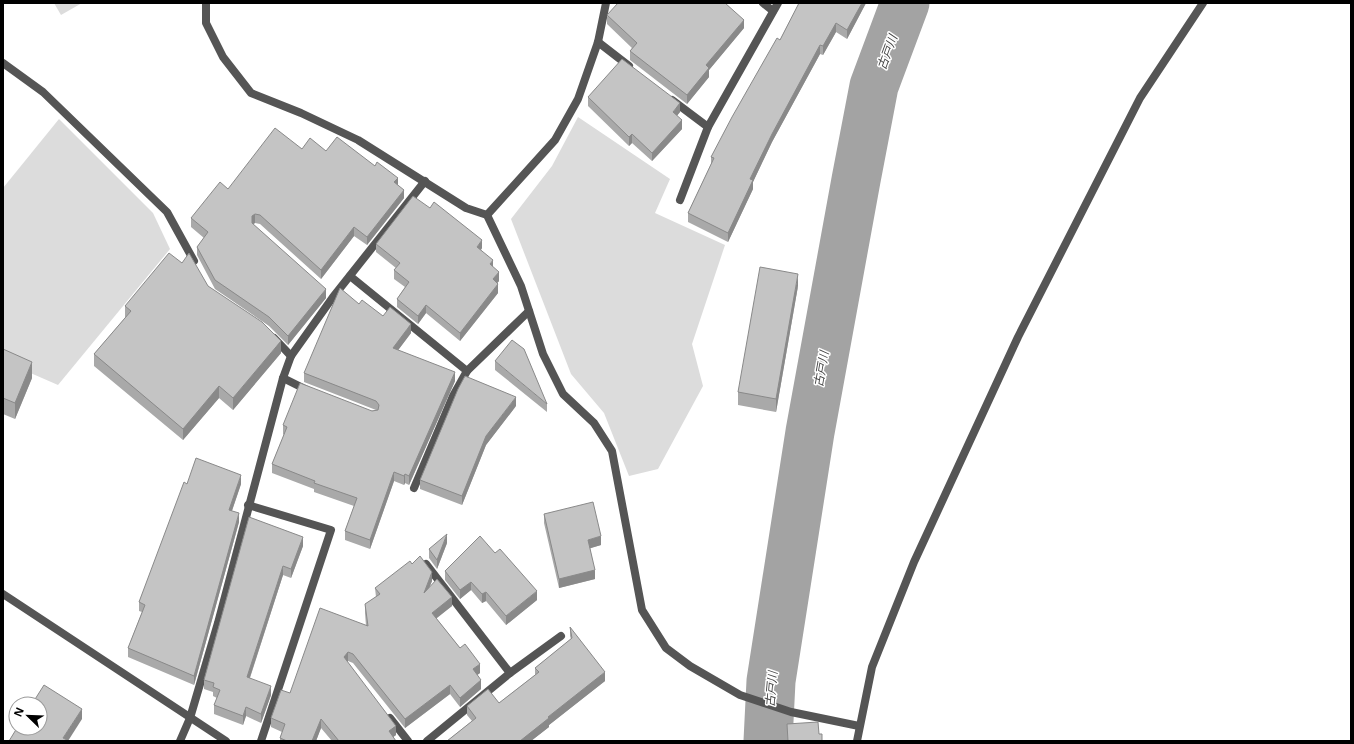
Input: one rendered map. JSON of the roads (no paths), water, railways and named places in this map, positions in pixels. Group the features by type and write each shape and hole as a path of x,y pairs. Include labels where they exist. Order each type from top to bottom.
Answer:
{"street":[{"path":"206,3 206,23 220,50 252,92 358,140 466,208 487,214 521,286 543,354 563,394 594,423 612,451 642,610 666,648 690,666 740,695 791,712 859,726"},
{"path":"487,214 555,140 578,99 598,42 606,3"},
{"path":"763,3 773,11"},
{"path":"680,200 708,127 778,3"},
{"path":"857,741 872,667 908,576 1018,337 1140,98 1203,3"},
{"path":"598,42 634,70"},
{"path":"3,63 43,92 167,212 196,266"},
{"path":"665,94 708,127"},
{"path":"180,741 190,718 218,623 248,505 283,378 291,356 330,294 350,276 425,181"},
{"path":"350,276 467,370"},
{"path":"414,488 453,396 467,370 529,311"},
{"path":"266,330 291,356"},
{"path":"283,378 317,394"},
{"path":"248,505 332,530 261,741"},
{"path":"423,560 510,673"},
{"path":"3,594 226,741"},
{"path":"427,741 510,673 560,636"},
{"path":"383,710 408,741"}],"waterway":[{"name":"古戸川","path":"768,741 771,681 810,432 856,180 874,86 905,3"}]}
